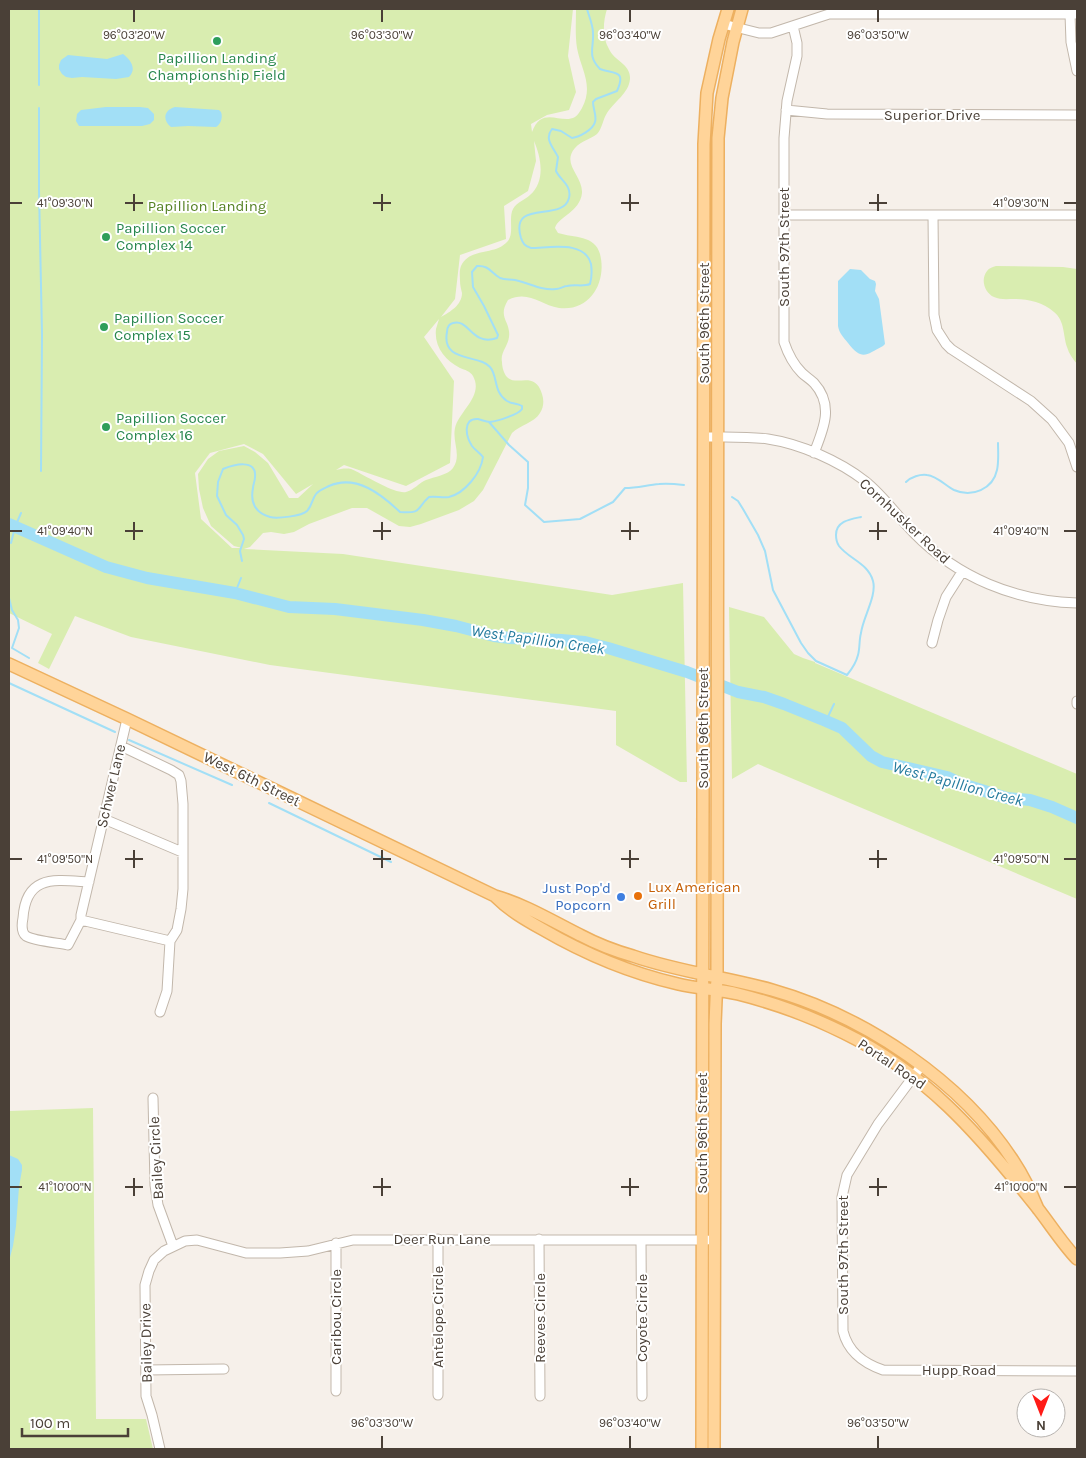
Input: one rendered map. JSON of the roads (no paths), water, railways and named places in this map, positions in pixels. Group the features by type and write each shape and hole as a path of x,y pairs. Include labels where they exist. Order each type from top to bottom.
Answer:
{"main road":[{"name":"South 96th Street","path":"702,1449 704,144 707,92 728,9"},
{"name":"South 96th Street","path":"714,1449 717,977 718,138 722,98 742,9"},
{"name":"West 6th Street","path":"9,664 495,896 526,906 583,936 619,951 671,968 717,977"},
{"name":"West 6th Street","path":"495,896 515,913 573,947 593,956 657,978 702,989"},
{"name":"Portal Road","path":"717,977 774,990 825,1009 870,1031 922,1066 975,1112 993,1134 1025,1179 1038,1208"},
{"name":"Portal Road","path":"702,989 754,998 809,1017 861,1042 914,1076 937,1095 994,1153 1077,1259"}],"street":[{"path":"724,24 759,33 771,33 829,14 862,11 1074,14 1071,42 1077,71"},
{"name":"South 97th Street","path":"794,26 797,56 786,110 784,145 784,342 790,358 822,394 825,405 826,421 814,453"},
{"name":"Superior Drive","path":"786,110 827,114 1077,115"},
{"path":"784,215 1077,215"},
{"path":"933,215 934,315 935,325 939,334 951,349 1031,401 1052,420 1069,443 1077,467"},
{"name":"Cornhusker Road","path":"704,437 770,440 786,443 814,453 840,465 864,480 882,496 915,535 962,572 995,588 1031,598 1077,603"},
{"path":"932,644 946,597 962,572"},
{"name":"Schwer Lane","path":"89,882 127,719"},
{"path":"121,746 171,770 178,775 181,782 183,804 183,889 177,930 170,941 167,991 160,1012"},
{"path":"104,819 182,852"},
{"path":"51,881 89,882 81,920 68,945 27,936 23,931 24,908 27,897 32,889 51,881"},
{"path":"81,920 170,941"},
{"name":"South 97th Street","path":"850,1346 845,1340 843,1331 842,1197 847,1175 878,1124 922,1066"},
{"name":"Bailey Circle","path":"154,1098 154,1185 158,1205 173,1246"},
{"name":"Reeves Circle","path":"539,1239 540,1396"},
{"name":"Deer Run Lane","path":"173,1246 184,1241 197,1240 246,1253 280,1253 308,1251 353,1240 714,1240"},
{"name":"Antelope Circle","path":"438,1240 438,1395"},
{"name":"Coyote Circle","path":"641,1240 642,1396"},
{"name":"Caribou Circle","path":"336,1243 336,1391"},
{"name":"Bailey Drive","path":"160,1449 146,1396 145,1298 147,1278 154,1260 173,1246"},
{"name":"Hupp Road","path":"850,1346 860,1359 874,1367 893,1371 1077,1371"},
{"path":"146,1370 224,1370"}],"water":[{"path":"123,54 133,68 129,77 116,79 72,78 66,77 59,69 61,60 68,55 107,59"},
{"path":"106,107 148,108 154,114 154,120 150,124 142,126 79,126 76,121 77,114 81,110"},
{"path":"175,107 219,110 222,114 221,120 216,127 171,127 166,121 165,116 168,110"},
{"path":"850,269 861,270 870,279 875,281 875,291 879,299 885,344 864,355 853,349 839,331 838,326 838,281"},
{"path":"9,1155 18,1159 22,1165 22,1170 16,1226 9,1261"}],"waterway":[{"path":"39,9 39,85"},
{"path":"242,561 240,551 244,539 243,535 237,525 226,515 217,496 218,482 223,469 244,464 252,467 255,471 252,493 253,503 261,513 270,517 289,517 304,513 309,509 319,491 329,486 349,482 368,488 400,512 412,512 416,511 429,497 449,497 455,495 476,476 483,457 472,446 468,438 467,425 469,422 478,419 488,422 502,419 522,409 522,406 509,402 503,397 490,367 485,363 462,356 450,349 447,342 447,331 450,324 458,323 463,324 482,339 497,338 498,335 473,287 472,272 477,266 487,268 500,278 515,280 545,289 590,284 591,264 582,251 566,247 531,248 524,245 519,226 523,218 529,214 557,209 565,205 569,198 569,190 556,171 558,157 549,140 552,129 561,131 572,138 585,133 592,128 595,122 593,102 617,91 620,84 619,76 614,72 600,69 592,56 593,30 587,9"},
{"path":"39,108 42,334 41,471"},
{"path":"489,422 509,445 528,462 528,488 525,505 544,522 580,519 613,502 625,488 662,484 684,485"},
{"path":"906,482 916,476 927,475 961,492 968,493 981,490 995,477 998,463 998,443"},
{"path":"732,497 738,501 758,535 765,551 773,590 801,643 816,661 847,675 854,666 859,652 862,627 874,587 871,575 863,565 839,546 836,535 841,524 861,517"},
{"name":"West Papillion Creek","path":"11,543 21,513"},
{"name":"West Papillion Creek","path":"9,524 106,567 147,578 235,593 289,607 335,609 423,620 494,636 585,642 608,648 687,672 738,692 764,697 826,721 842,728 871,756 882,762 947,777 962,784 1007,798 1030,800 1077,818"},
{"path":"235,593 241,578"},
{"path":"9,598 12,610 18,620 19,628 12,648 29,658"},
{"path":"9,683 115,732"},
{"path":"826,721 834,704"},
{"path":"129,740 232,785"},
{"path":"269,803 391,862"}],"place":[{"name":"Papillion Landing Championship Field","path":"217,41"},
{"name":"Papillion Soccer Complex 14","path":"106,237"},
{"name":"Papillion Soccer Complex 15","path":"104,327"},
{"name":"Papillion Soccer Complex 16","path":"106,427"},
{"name":"Lux American Grill","path":"638,896"},
{"name":"Just Pop'd Popcorn","path":"621,897"}],"park label":[{"name":"Papillion Landing","path":"207,206"}]}
